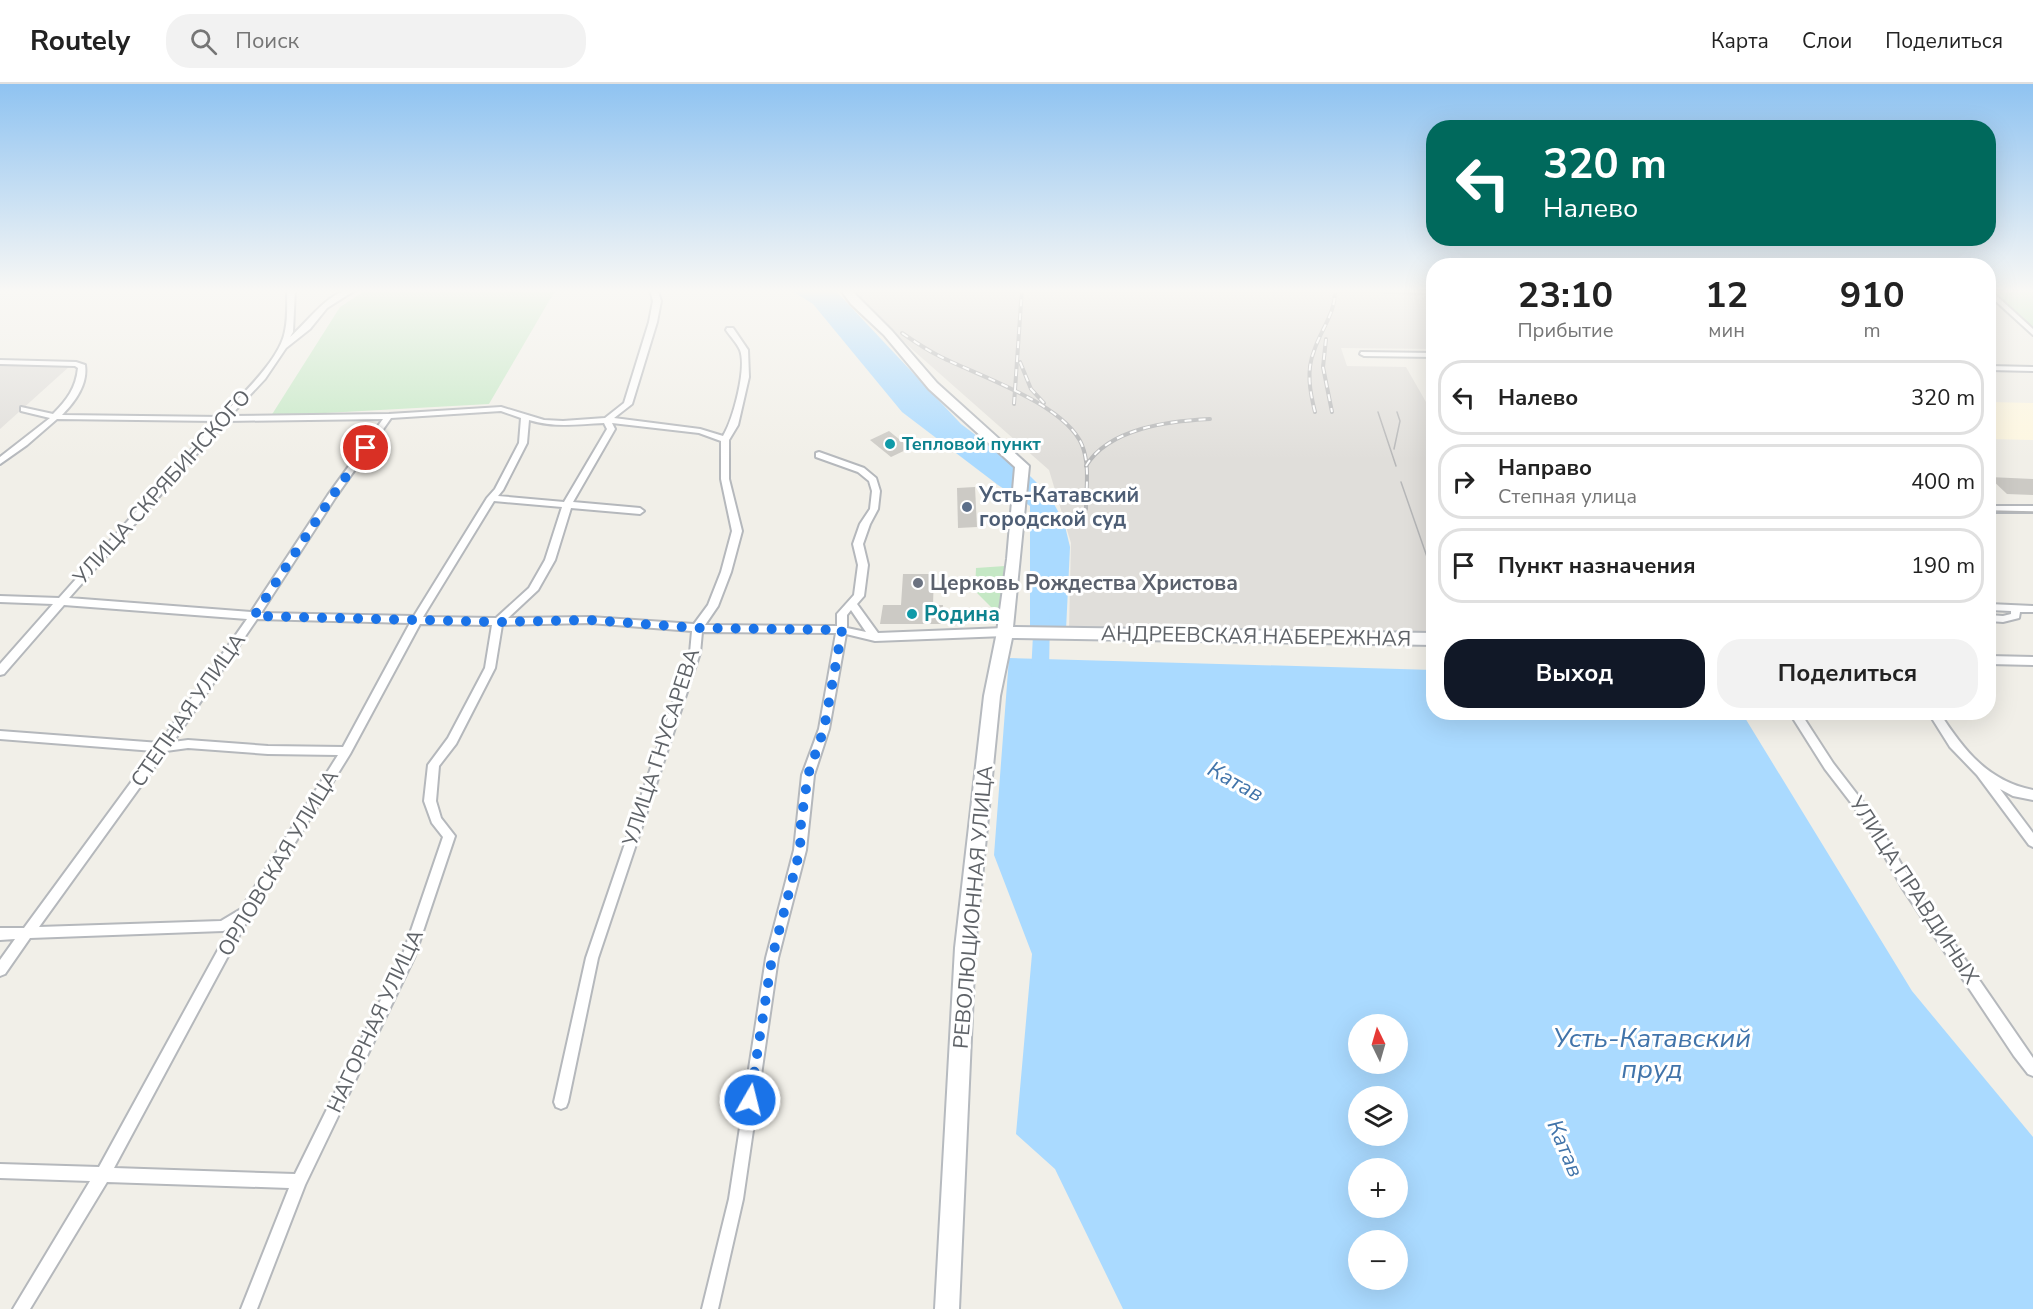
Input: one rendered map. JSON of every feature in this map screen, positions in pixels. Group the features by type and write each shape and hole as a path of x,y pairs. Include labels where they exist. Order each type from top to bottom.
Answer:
{"main road":[{"name":"РЕВОЛЮЦИОННАЯ УЛИЦА","path":"899,346 933,386 1022,466 1005,632 992,696 965,948 947,1309"},
{"name":"АНДРЕЕВСКАЯ НАБЕРЕЖНАЯ","path":"1005,632 1426,639"}],"street":[{"name":"УЛИЦА СКРЯБИНСКОГО","path":"0,671 262,377 283,346"},
{"path":"281,351 286,346"},
{"path":"607,420 628,404 646,346"},
{"name":"УЛИЦА ГНУСАРЕВА","path":"561,1102 592,958 695,654 697,628 713,606 726,573 737,531 725,479 725,440 734,425 745,377 744,350 741,346"},
{"path":"1364,354 1426,355"},
{"path":"0,362 76,364 82,367 83,376 78,390 55,417 0,461"},
{"path":"1996,368 2033,369"},
{"path":"24,409 55,417 224,418 389,416 501,409 532,419 562,423 607,420 700,431 725,440"},
{"name":"СТЕПНАЯ УЛИЦА","path":"0,969 163,747 389,416"},
{"name":"ОРЛОВСКАЯ УЛИЦА","path":"21,1309 102,1176 245,913 346,751 417,619 491,498 499,490 523,443 525,416"},
{"path":"498,622 533,590 550,560 568,503 611,429 607,420"},
{"path":"710,1309 736,1199 772,958 800,850 801,822 808,775 824,729 842,630 842,614 853,605 859,596 863,564 858,544 865,524 874,509 876,491 873,480 861,470 819,455"},
{"path":"491,498 640,511"},
{"path":"1996,509 2033,509"},
{"path":"0,600 60,601 254,616 498,622 590,620 697,628 842,630 875,636 1005,632"},
{"path":"853,605 875,636"},
{"path":"1996,607 2033,609"},
{"path":"1996,618 2016,616 2015,608"},
{"name":"НАГОРНАЯ УЛИЦА","path":"249,1309 298,1181 408,958 418,932 449,836 436,820 430,801 434,765 452,741 490,668 498,622"},
{"path":"1996,660 2033,661"},
{"name":"УЛИЦА ПРАВДИНЫХ","path":"1799,720 1829,766 1869,818 1907,885 2033,1069"},
{"path":"1938,720 1954,744 1981,772 2033,842"},
{"path":"0,735 163,747 188,744 268,750 346,751"},
{"path":"1981,772 2013,791 2033,795"},
{"path":"0,934 223,926 245,913"},
{"path":"0,1171 298,1181"}],"shaded area":[{"path":"909,346 1426,346 1426,349 1341,348 1347,366 1406,367 1426,402 1426,637 1069,629 1071,543 1049,470"},
{"path":"71,365 0,429 0,366"},
{"path":"1996,402 2033,403 2033,440 1996,439"}],"green space":[{"path":"315,346 523,346 489,404 271,416"},
{"path":"1005,566 998,614 975,591 976,568"}],"water":[{"path":"848,346 888,346 961,424 1030,476 1049,495 1064,522 1070,547 1066,630 1030,629 1030,506 998,485 902,412"},
{"name":"Усть-Катавский пруд","path":"1009,658 1426,670 1426,720 1746,720 1912,991 2033,1137 2033,1309 1123,1309 1055,1169 1016,1134 1032,954 994,855"}],"building":[{"name":"Тепловой пункт","path":"889,431 910,448 891,457 870,440"},
{"path":"1996,477 2033,479 2033,495 2007,494 1996,484"},
{"name":"Усть-Катавский городской суд","path":"975,487 977,527 958,528 957,488"},
{"path":"903,574 934,574 933,605 943,605 941,624 880,624 883,605 901,605"}],"waterway":[{"name":"Катав","path":"1042,615 1040,674 1049,678"}],"tram line":[{"path":"1378,412 1396,466"},
{"path":"1394,449 1400,421 1397,412"},
{"path":"1401,482 1426,554"},
{"path":"1996,511 2033,512"}],"railway":[{"path":"921,346 1015,391"},
{"path":"1015,391 1018,346"},
{"path":"1315,412 1309,374 1316,346"},
{"path":"1325,346 1323,367 1332,412"},
{"path":"1020,362 1031,389 1044,403"},
{"path":"1014,404 1015,391"},
{"path":"1015,391 1040,404 1073,430 1082,445 1086,466"},
{"path":"1086,466 1096,453 1125,435 1159,425 1210,419"},
{"path":"1086,466 1086,509"}],"place":[{"name":"Тепловой пункт","path":"890,444"},
{"name":"Усть-Катавский городской суд","path":"967,507"},
{"name":"Церковь Рождества Христова","path":"918,583"},
{"name":"Родина","path":"912,614"}],"route":[{"path":"366,448 254,616 498,622 590,620 697,628 842,630 824,729 808,775 801,822 800,850 772,958 750,1100"}]}
